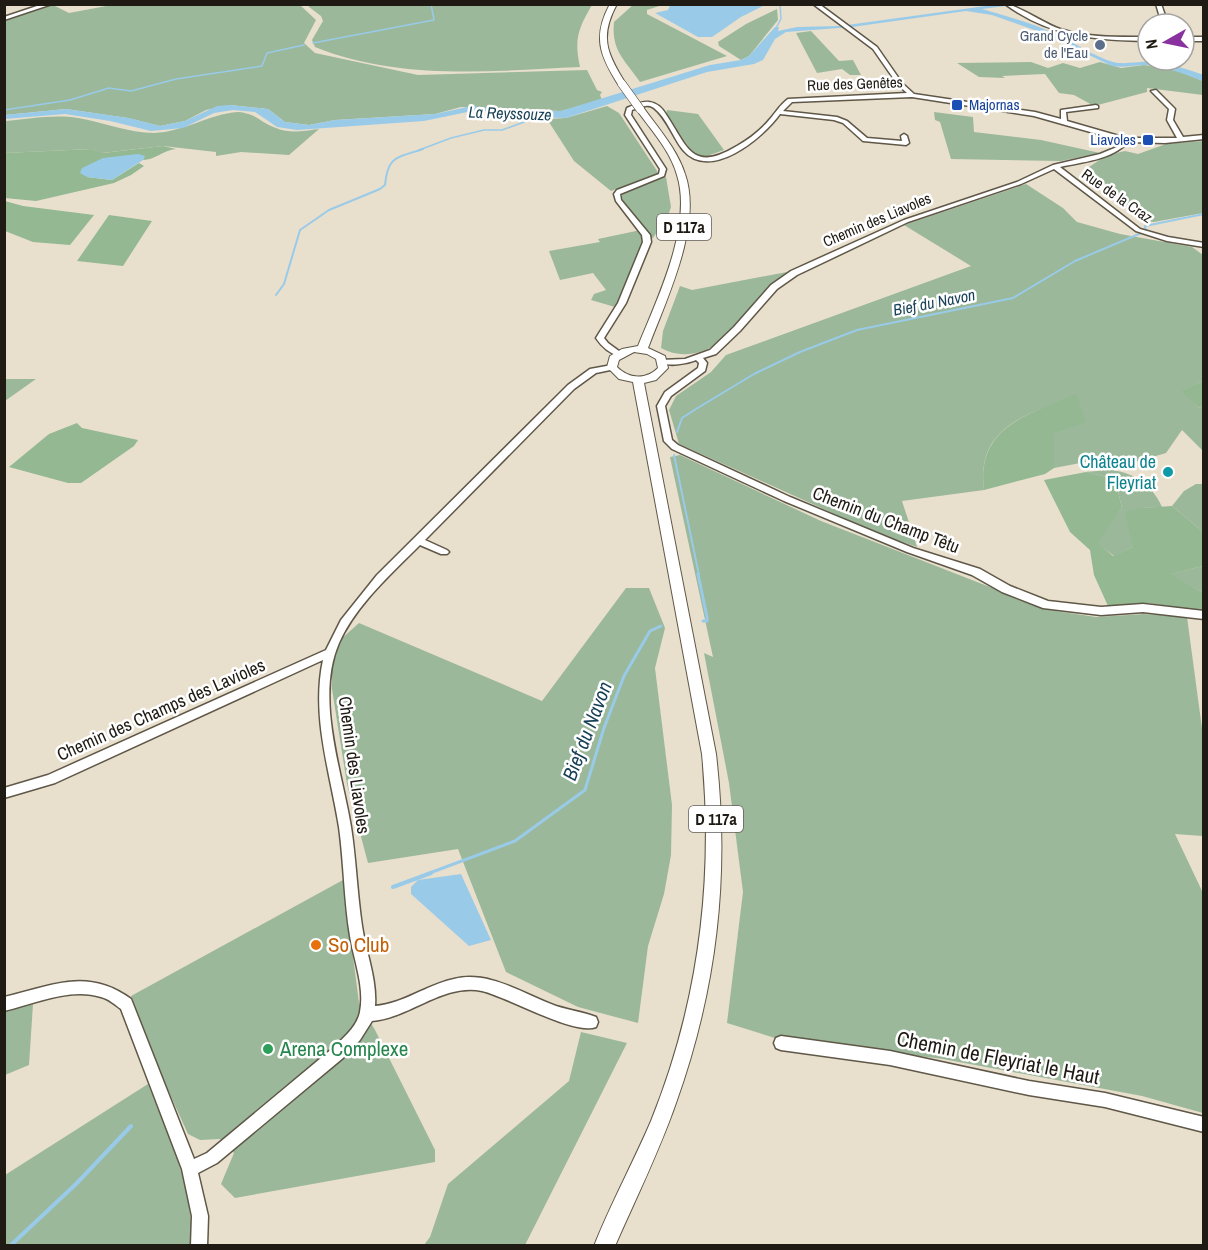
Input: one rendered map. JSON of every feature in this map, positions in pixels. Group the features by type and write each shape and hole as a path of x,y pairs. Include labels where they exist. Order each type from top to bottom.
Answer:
{"main road":[{"name":"D 117a","path":"614,4 603,26 602,45 610,66 678,166 686,190 687,203 683,234 642,350"},
{"path":"642,350 656,354 663,362 660,373 638,380 621,376 612,367 612,362 619,354 642,350"},
{"name":"D 117a","path":"604,1245 666,1106 684,1052 707,959 714,912 717,866 715,797 709,754 638,380"}],"street":[{"path":"4,19 50,4"},
{"path":"815,4 875,48 900,84 912,95"},
{"path":"1009,6 1031,20 1069,35 1099,39 1136,39"},
{"path":"850,29 863,31"},
{"path":"1154,91 1172,109 1170,120 1181,140"},
{"name":"Rue des Genêtes","path":"619,354 605,345 601,335 622,303 647,242 646,235 618,200 616,194 662,176 663,169 627,111 645,104 654,104 660,108 668,124 692,157 702,160 718,158 738,148 771,123 790,100 912,95 1060,122 1126,140"},
{"path":"1060,122 1063,111 1096,107"},
{"path":"778,112 841,120 865,140 906,143 904,136"},
{"path":"1126,140 1181,140 1203,137"},
{"name":"Chemin des Liavoles","path":"663,362 698,357 721,346 774,287 794,273 906,221 1019,183 1055,166 1102,155 1119,148 1126,140"},
{"name":"Rue de la Craz","path":"1055,166 1138,230 1147,234 1203,245"},
{"path":"1190,243 1203,241"},
{"name":"Chemin du Champ Têtu","path":"698,357 703,363 702,369 668,394 661,406 668,441 675,447 787,499 910,550 976,572 1006,589 1047,605 1101,611 1143,608 1203,615"},
{"name":"Chemin des Liavoles","path":"367,1014 367,987 354,915 345,830 326,709 325,685 329,653 340,632 366,595 580,378 593,371 612,367"},
{"path":"419,541 444,552"},
{"name":"Chemin des Champs des Lavioles","path":"4,793 51,779 329,653"},
{"path":"190,1169 212,1158 338,1053 354,1037 367,1014 387,1013 441,990 468,983 502,991 573,1019 591,1022"},
{"path":"4,1004 74,988 90,987 116,994 126,1004 190,1169 200,1216 199,1245"},
{"name":"Chemin de Fleyriat le Haut","path":"782,1043 890,1058 1029,1088 1105,1100 1203,1125"}],"green space":[{"path":"117,4 300,5 316,20 304,43 315,53 418,75 587,70 597,90 602,92 600,95 602,100 561,111 461,107 435,114 335,120 309,125 285,122 268,109 230,105 206,110 185,121 160,126 128,118 66,109 5,115 4,21 53,5 69,13"},
{"path":"308,4 592,5 578,34 577,49 580,67 446,71 379,65 347,58 315,47 312,40 323,21 321,16"},
{"path":"634,4 662,5 647,10 647,14 727,56 640,82 620,55 614,32 614,22"},
{"path":"777,9 778,20 749,56 741,60 719,46 718,42 746,24"},
{"path":"811,31 839,61 853,60 861,75 850,75 842,69 817,73 796,33"},
{"path":"1031,62 1048,68 1063,63 1080,68 1100,62 1121,68 1136,66 1136,72 1180,72 1203,81 1203,95 1147,88 1147,92 1094,106 1074,95 1059,93 1045,74 1002,76 1005,78 979,77 957,63"},
{"path":"607,106 619,113 659,174 611,191 574,161 547,119 566,118"},
{"path":"667,110 698,114 724,150 704,157 693,153 666,114"},
{"path":"934,112 973,117 974,132 1041,140 1100,153 1061,161 951,159 940,122 935,120"},
{"path":"227,113 250,114 281,130 297,132 319,129 289,155 241,152 216,156 216,152 163,146 102,153 92,149 5,153 5,121 60,116 154,133 176,130"},
{"path":"1203,141 1203,213 1154,222 1139,220 1089,167 1107,155 1125,151 1138,154 1166,144"},
{"path":"163,146 176,149 147,160 143,160 144,156 87,177 112,180 139,163 144,166 114,183 36,201 5,198 5,153 92,149 103,153"},
{"path":"666,177 671,207 668,216 650,239 621,200 620,194 629,188"},
{"path":"1026,184 1063,208 1077,222 1120,234 1192,247 1203,255 1203,381 1182,391 1199,408 1203,406 1203,451 1182,430 1166,453 1132,463 1091,461 1054,468 1054,433 1076,395 1023,417 997,437 988,451 984,468 984,490 902,501 917,547 879,534 679,444 669,410 676,396 711,372 726,355 971,266 904,225"},
{"path":"5,201 23,206 94,215 70,245 33,242 5,231"},
{"path":"109,215 152,221 123,266 77,261"},
{"path":"640,231 645,241 615,307 591,300 594,294 606,290 593,273 560,280 549,251 600,242 598,239"},
{"path":"787,272 716,345 685,354 669,352 661,348 663,331 680,286 692,290"},
{"path":"5,379 36,379 5,401"},
{"path":"1203,381 1203,406 1199,408 1181,391"},
{"path":"1076,394 1086,422 1054,433 1054,468 1045,474 984,490 984,468 988,451 997,437 1024,417"},
{"path":"77,423 82,428 138,440 134,446 81,483 68,483 9,467 49,434"},
{"path":"680,455 821,521 1049,610 1096,617 1144,614 1187,617 1203,736 1203,836 1175,834 1203,893 1203,1113 1142,1096 943,1059 775,1038 727,1023 743,892 729,783 704,653 713,657 670,457"},
{"path":"1108,470 1125,473 1140,480 1153,492 1162,507 1143,508 1133,547 1114,556 1097,543 1122,508 1115,479 1086,472"},
{"path":"1086,472 1115,479 1122,508 1098,543 1113,556 1133,547 1125,512 1172,506 1203,532 1203,566 1171,574 1203,593 1203,611 1148,603 1108,606 1094,575 1090,550 1070,532 1044,480"},
{"path":"1196,484 1203,484 1203,532 1172,506 1184,491"},
{"path":"1203,566 1203,593 1170,574"},
{"path":"626,588 649,588 665,628 655,668 672,805 671,855 664,894 648,946 638,1023 578,1007 506,972 458,849 368,863 347,784 332,689 332,661 340,640 359,623 542,701"},
{"name":"Arena Complexe","path":"343,880 359,1003 375,1030 435,1150 435,1162 235,1198 221,1184 234,1153 220,1139 200,1140 188,1134 158,1068 131,996"},
{"path":"33,1004 29,1065 5,1075 5,1011"},
{"path":"581,1032 627,1043 525,1245 424,1245 430,1237 448,1184 569,1081"},
{"path":"148,1084 179,1163 189,1204 191,1245 5,1245 5,1175"}],"water":[{"path":"765,4 712,37 698,37 655,13 668,10 670,5"},
{"name":"La Reyssouze","path":"1000,4 1005,6 982,9 1047,30 1113,62 1136,62 1136,66 1112,66 1043,33 992,15 966,11 852,27 786,32 775,39 763,60 754,64 707,72 566,118 523,117 477,110 424,121 297,130 277,127 255,112 233,110 214,113 183,128 151,131 110,121 65,114 5,119 4,115 66,109 129,118 160,126 185,121 217,106 230,105 268,109 285,122 309,125 335,120 435,114 472,106 513,111 561,111 710,65 741,60 749,56 775,27 779,27 778,31 797,27 840,26"},
{"path":"1179,72 1194,72 1204,75 1203,81"},
{"path":"138,154 145,156 143,160 112,180 87,177 80,173 82,168 103,158"},
{"path":"461,874 491,940 469,946 411,894 411,887 418,880"}],"waterway":[{"path":"313,43 434,20 431,4"},
{"path":"776,28 781,19 780,4"},
{"path":"4,110 70,100 109,88 131,91 176,79 262,66 267,53 304,45"},
{"name":"La Reyssouze","path":"419,150 451,138 484,130 502,130 538,117"},
{"path":"276,295 284,284 300,230 329,210 380,189 385,185 386,175 395,159 423,149"},
{"name":"Bief du Navon","path":"677,432 682,418 754,374 800,352 857,330 1013,298 1075,261 1146,231 1145,226 1204,214"},
{"name":"Bief du Navon","path":"674,455 699,575"},
{"name":"Bief du Navon","path":"698,574 707,617 707,621 703,621"},
{"name":"Bief du Navon","path":"427,874 515,841 585,790 604,728 624,676 650,631 661,626"},
{"name":"Bief du Navon","path":"393,887 431,873"},
{"name":"Bief du Navon","path":"10,1246 77,1183 131,1126"}],"place":[{"name":"Grand Cycle de l'Eau","path":"1100,45"},
{"name":"Majornas","path":"957,105"},
{"name":"Liavoles","path":"1148,140"},
{"name":"Château de Fleyriat","path":"1168,472"},
{"name":"So Club","path":"316,945"},
{"name":"Arena Complexe","path":"268,1049"}]}
